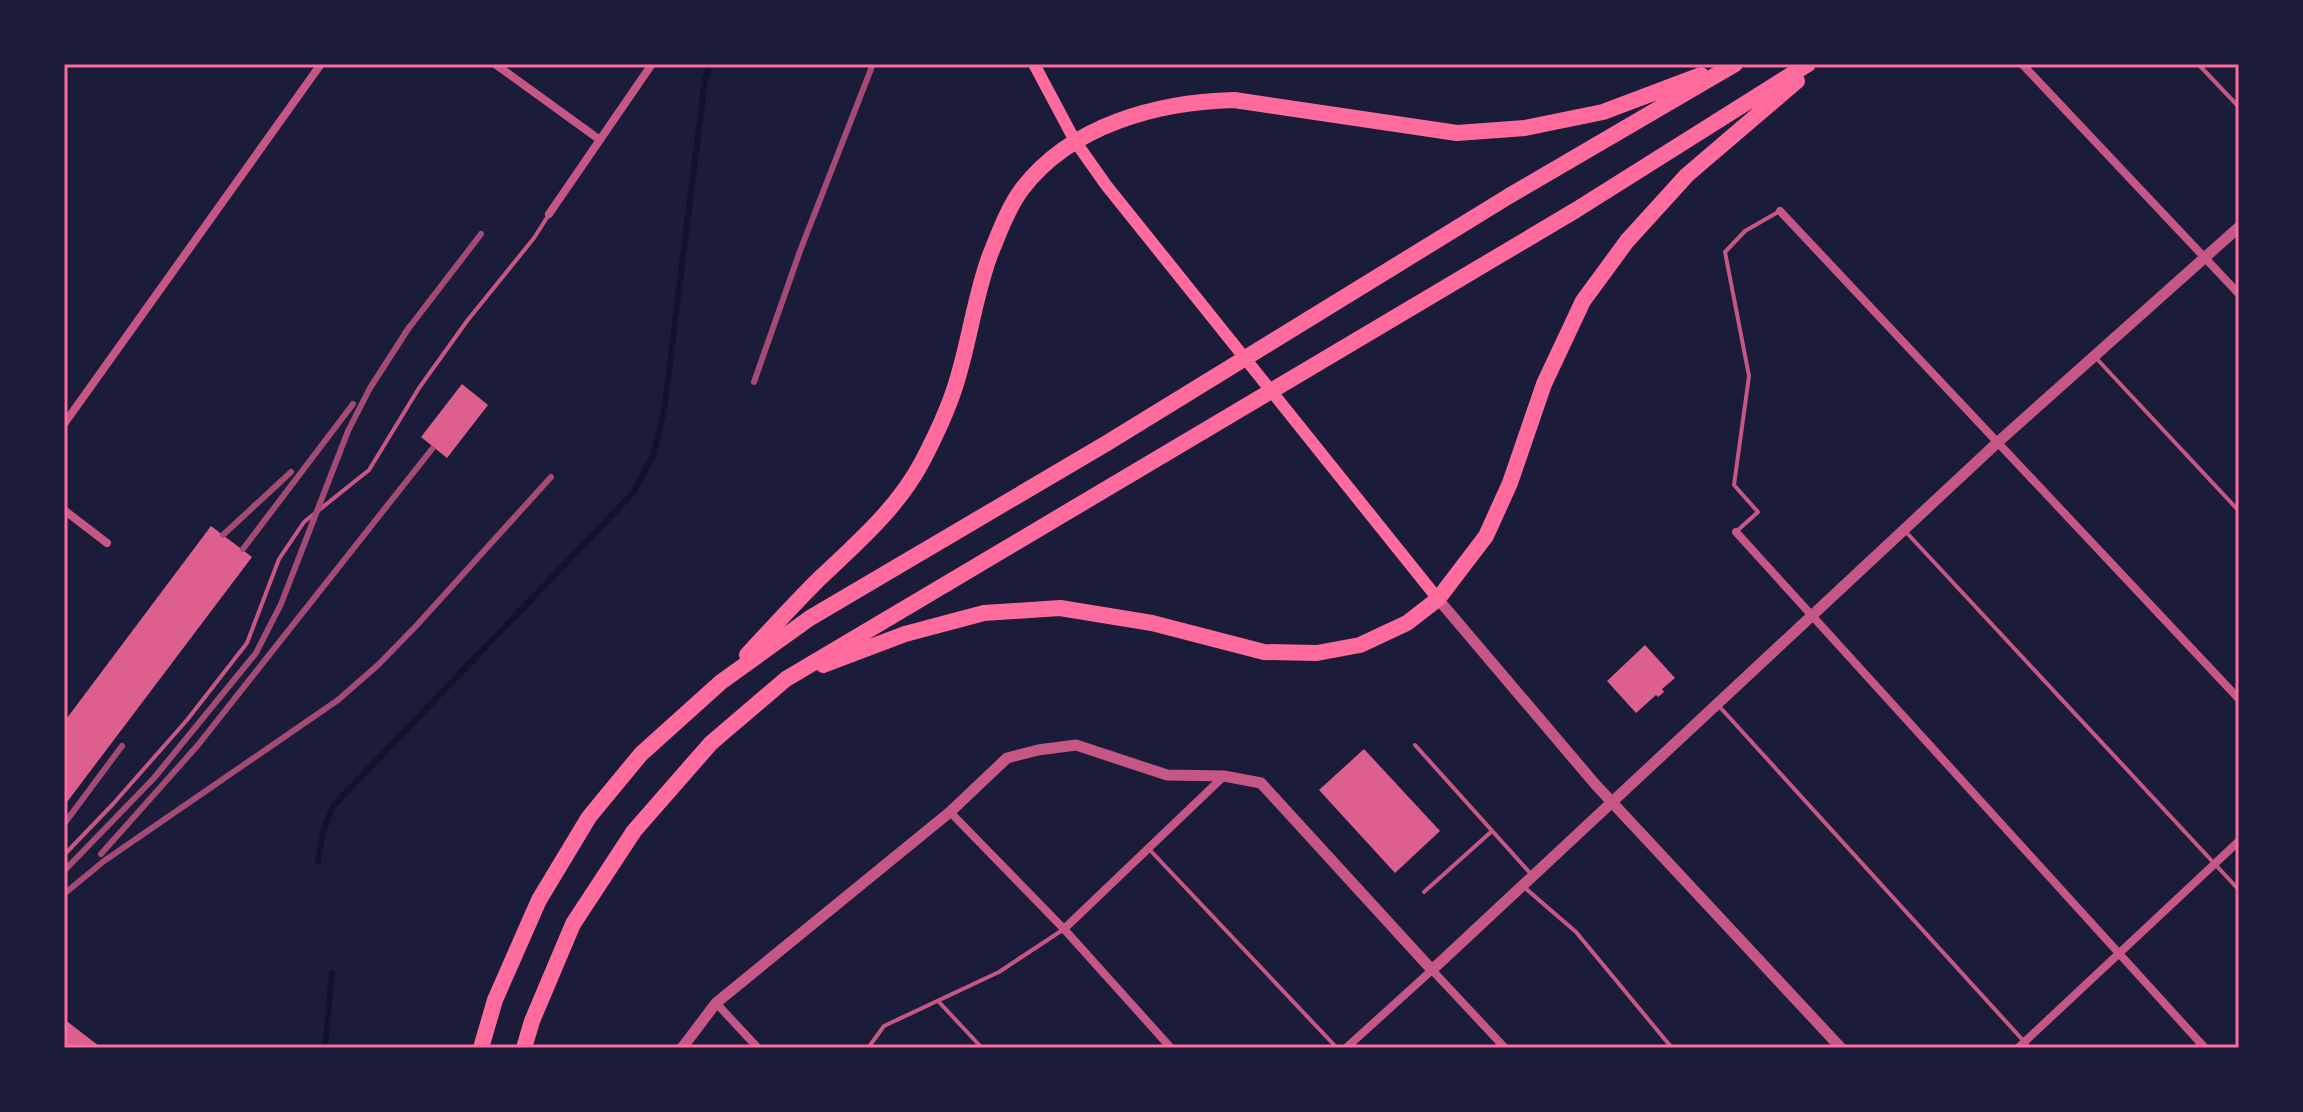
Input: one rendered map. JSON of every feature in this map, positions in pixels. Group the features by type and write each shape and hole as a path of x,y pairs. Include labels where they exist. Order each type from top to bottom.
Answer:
{"highway":[{"path":"481,1048 495,1000 539,900 589,817 641,754 721,682 817,582 876,527 921,464 954,391 989,257 1007,216 1030,181 1075,141 1115,122 1170,105 1234,100 1457,133 1525,128 1603,112 1732,64"},
{"path":"721,682 810,618 1732,64"},
{"path":"524,1048 532,1021 573,924 634,831 711,743 786,679 1576,210 1808,64"},
{"path":"786,679 905,634 984,613 1060,608 1152,623 1264,652 1317,653 1360,645 1407,623 1438,599 1486,536 1510,483 1544,384 1583,301 1627,241 1687,175 1817,64"}],"main road":[{"path":"1034,64 1075,141 1106,185 1438,599"}],"street":[{"path":"64,424 321,64"},
{"path":"495,64 600,140"},
{"path":"549,214 652,64"},
{"path":"2022,64 2239,294"},
{"path":"1780,211 2239,699"},
{"path":"1346,1048 1998,442 2239,227"},
{"path":"64,510 107,543"},
{"path":"1736,532 2205,1048"},
{"path":"1438,599 1611,801 1841,1048"},
{"path":"682,1048 716,1003 950,812 1007,758 1076,745 1167,775 1224,776 1261,783 1505,1048"},
{"path":"1064,929 1224,776"},
{"path":"950,812 1064,929 1171,1048"},
{"path":"2024,1046 2119,952 2239,841"},
{"path":"716,1003 758,1048"}],"lane":[{"path":"2198,64 2239,107"},
{"path":"1736,532 1758,512 1734,485 1749,376 1725,252 1745,231 1780,211"},
{"path":"64,855 159,751 247,643 279,559 304,522 369,470 419,388 549,214"},
{"path":"2094,356 2239,511"},
{"path":"1904,530 2239,890"},
{"path":"1717,703 2024,1046"},
{"path":"1415,745 1532,876"},
{"path":"1424,892 1492,831"},
{"path":"1148,848 1337,1048"},
{"path":"1522,885 1576,932 1672,1048"},
{"path":"868,1048 884,1026 999,972 1064,929"},
{"path":"939,1002 982,1048"}],"building":[{"path":"462,384 488,405 447,458 421,437"},
{"path":"211,526 252,557 64,806 64,722"},
{"path":"1645,645 1675,678 1662,689 1664,692 1636,713 1607,681"},
{"path":"1364,749 1440,831 1395,873 1319,790"},
{"path":"64,1019 99,1046 98,1048 64,1048"}],"waterway":[{"path":"318,862 323,833 333,806 633,493 653,456 664,411 705,79 710,64"},
{"path":"325,1048 332,973"}],"railway":[{"path":"754,382 800,251 873,64"},
{"path":"405,333 481,234"},
{"path":"64,871 154,778 256,653 281,604 348,431 370,388 410,326"},
{"path":"243,549 353,404"},
{"path":"101,854 198,745 432,449"},
{"path":"223,535 291,472"},
{"path":"64,894 104,861 338,700 417,625 551,477"},
{"path":"64,824 122,746"}]}
